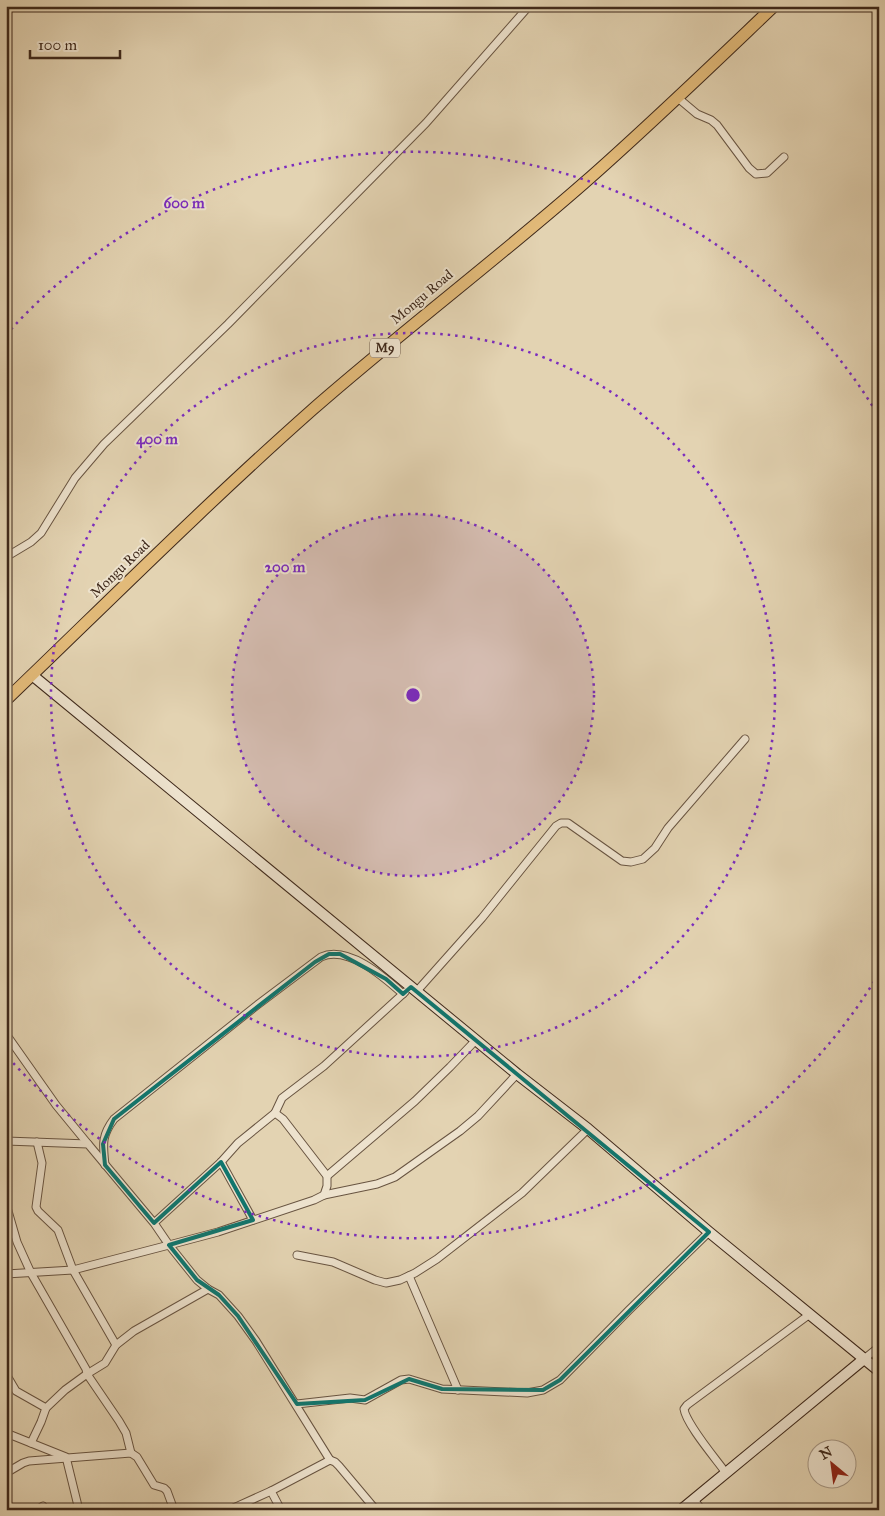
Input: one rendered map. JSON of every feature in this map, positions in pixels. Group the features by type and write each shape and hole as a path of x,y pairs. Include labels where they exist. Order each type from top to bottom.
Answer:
{"main road":[{"name":"Mongu Road","path":"6,700 164,548 306,416 407,329 582,184 678,98 774,6"}],"street":[{"path":"6,12 14,6"},
{"path":"6,557 31,542 41,533 76,478 104,444 228,324 426,123 529,6"},
{"path":"678,98 697,114 717,125 749,168 756,174 767,173 784,157"},
{"path":"32,675 517,1074 588,1129 879,1371"},
{"path":"154,1223 221,1162 238,1143 275,1113 282,1098 324,1066 403,994 414,989 482,918 556,826 561,823 568,824 622,861 631,862 642,858 655,848 668,828 746,739"},
{"path":"105,1165 103,1144 106,1130 114,1119 321,957 329,954 340,954 372,969 403,994"},
{"path":"6,1034 56,1105 154,1223 197,1280 219,1295 238,1316 256,1341 330,1460 339,1466 376,1510"},
{"path":"327,1176 415,1101 476,1040"},
{"path":"6,1274 73,1270 218,1232 324,1195 377,1184 395,1176 424,1157 472,1121 517,1074"},
{"path":"275,1113 283,1119 327,1176 327,1186 324,1195"},
{"path":"296,1255 333,1262 386,1283 400,1280 437,1259 522,1193 588,1129"},
{"path":"6,1141 88,1144"},
{"path":"37,1142 42,1163 36,1207 58,1230 73,1270 116,1346"},
{"path":"221,1162 253,1220"},
{"path":"6,1204 17,1242 31,1273 83,1361 87,1374 123,1427 131,1453"},
{"path":"296,1404 350,1398 364,1400 401,1380 409,1379 442,1389 527,1393 543,1390 552,1386 710,1232"},
{"path":"409,1276 458,1390"},
{"path":"31,1443 46,1408 65,1390 78,1383 87,1374 104,1363 116,1346 134,1331 208,1289"},
{"path":"726,1473 697,1434 684,1409 810,1314"},
{"path":"681,1510 879,1347"},
{"path":"6,1374 16,1391 46,1408"},
{"path":"6,1433 66,1457"},
{"path":"6,1473 29,1461 131,1453 137,1456 154,1486 164,1488 167,1491 174,1510"},
{"path":"66,1457 80,1510"},
{"path":"229,1510 271,1491 330,1460"},
{"path":"271,1491 281,1510"},
{"path":"694,1500 702,1510"}],"highlighted area":[{"path":"329,954 340,954 386,979 403,994 411,987 709,1232 560,1380 543,1390 442,1389 409,1379 365,1400 297,1404 238,1316 219,1295 197,1280 169,1245 253,1220 221,1162 154,1223 105,1165 103,1144 114,1119 315,962"}]}
